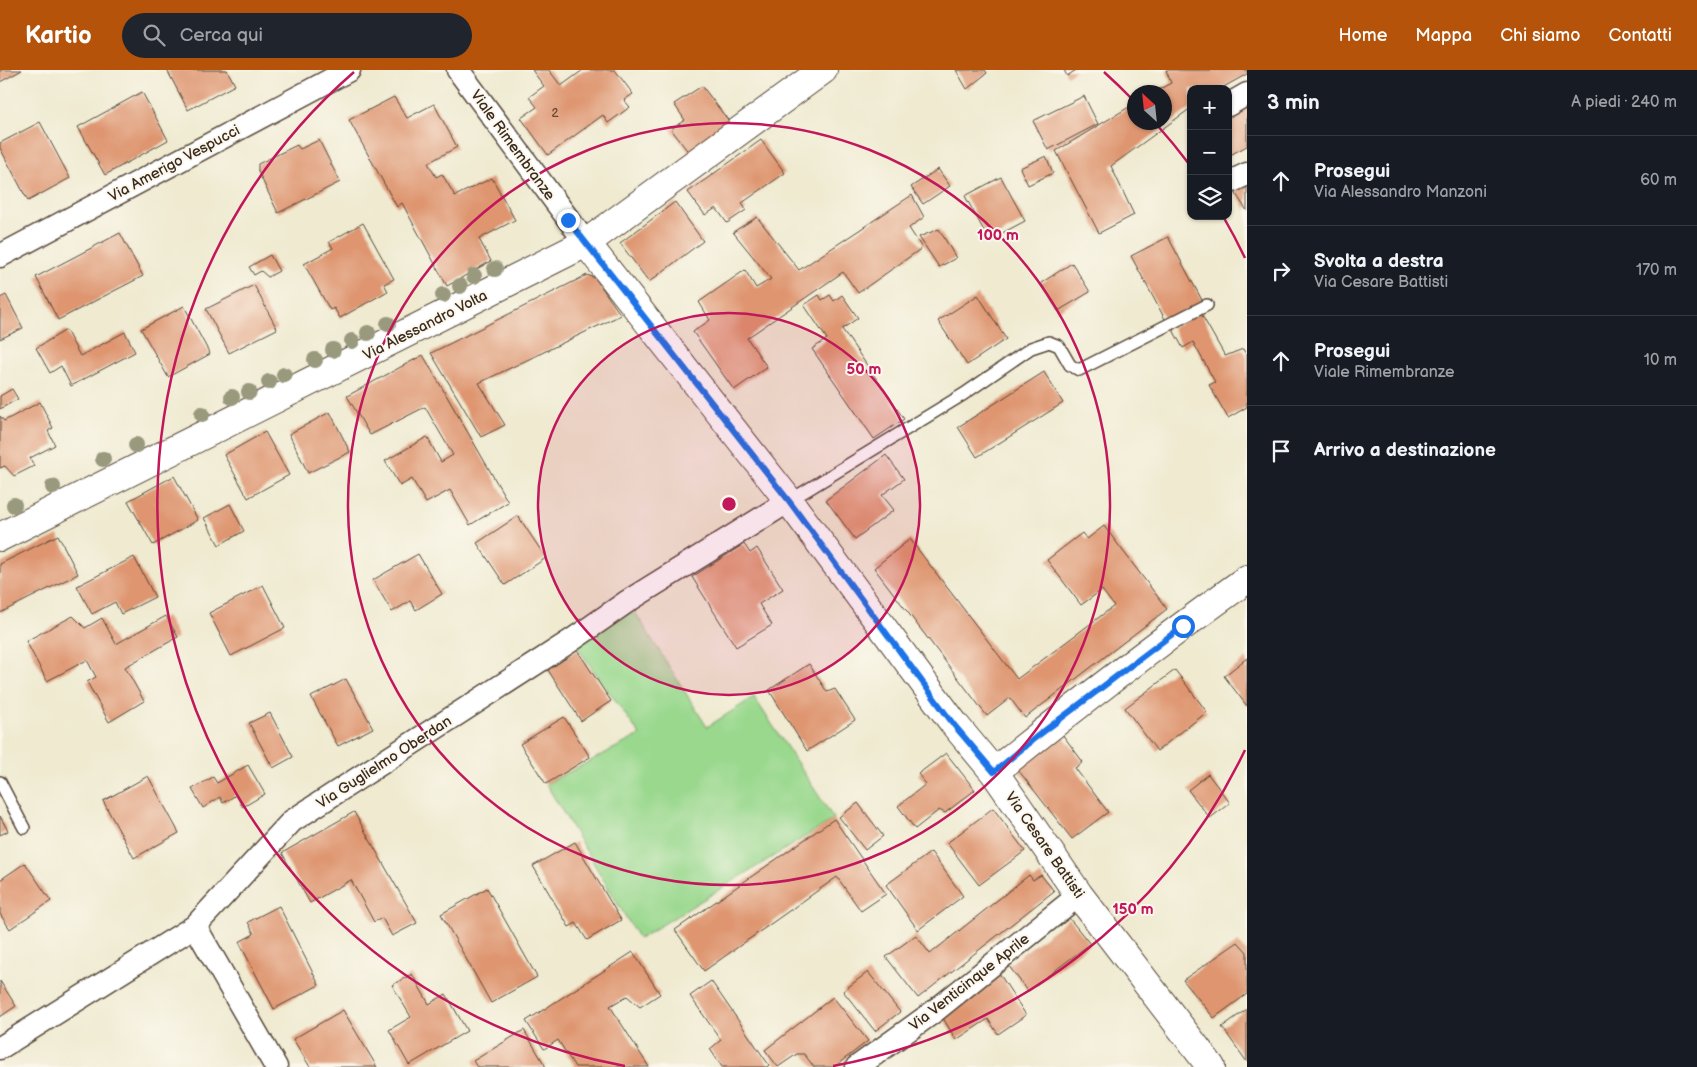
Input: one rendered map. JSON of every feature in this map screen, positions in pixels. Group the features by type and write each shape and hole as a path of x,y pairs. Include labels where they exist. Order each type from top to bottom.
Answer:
{"street":[{"name":"Via Amerigo Vespucci","path":"0,256 349,70"},
{"name":"Viale Rimembranze","path":"458,70 586,243"},
{"name":"Via Alessandro Volta","path":"0,537 586,243 823,70"},
{"path":"1232,102 1247,94"},
{"path":"1232,181 1247,174"},
{"name":"Via Cesare Battisti","path":"586,243 789,501 954,725 994,772 1078,895 1211,1067"},
{"name":"Via Guglielmo Oberdan","path":"0,1048 195,926 292,821 572,640 628,600 789,501"},
{"path":"994,772 1035,738 1160,643 1247,580"},
{"name":"Via Venticinque Aprile","path":"857,1067 936,1010 1078,895"},
{"path":"195,926 276,1067"}],"lane":[{"path":"789,501 964,394 1031,348 1049,342 1059,346 1070,365 1079,370 1207,305"},
{"path":"0,782 24,828"}],"green space":[{"path":"628,601 707,727 754,697 834,819 639,939 546,784 640,735 572,640"}],"building":[{"path":"0,70 22,70 0,82"},
{"path":"167,70 227,70 235,85 188,110"},
{"path":"532,70 549,70 561,86 583,70 615,70 633,94 624,100 630,107 608,123 603,115 548,155 521,118 537,107 529,97 544,86"},
{"path":"956,70 985,70 987,73 967,89"},
{"path":"1064,70 1076,70 1067,76"},
{"path":"1166,70 1247,70 1247,74 1227,85 1187,85 1187,111 1172,122 1172,85 1167,85 1171,83"},
{"path":"702,86 731,124 689,153 671,129 685,120 674,104"},
{"path":"142,92 168,140 105,175 78,127"},
{"path":"1084,96 1098,124 1048,150 1033,121"},
{"path":"394,97 407,118 434,104 457,147 428,163 436,177 442,174 455,196 492,178 515,220 479,239 491,261 447,286 402,203 397,207 349,120"},
{"path":"1247,100 1247,146 1232,154 1232,130 1232,107"},
{"path":"1127,108 1127,130 1161,130 1111,166 1134,215 1099,233 1056,151"},
{"path":"40,122 70,178 28,201 0,148 0,143"},
{"path":"319,140 340,182 278,213 258,171 258,164 297,145 300,149"},
{"path":"761,140 785,173 742,203 746,210 727,223 716,208 705,215 688,192"},
{"path":"1046,156 1053,173 1028,185 1020,168"},
{"path":"938,169 950,186 923,204 911,187"},
{"path":"1001,177 1025,221 989,240 965,196"},
{"path":"1247,183 1247,211 1236,194 1236,189"},
{"path":"912,195 924,217 909,228 922,248 858,293 843,272 747,338 767,367 734,390 693,332 710,320 699,302 745,270 756,288 771,279 733,232 757,217 799,270"},
{"path":"675,202 703,241 649,282 620,243"},
{"path":"363,223 394,279 384,284 388,291 340,318 334,308 330,310 304,264 333,248 329,242"},
{"path":"939,229 956,258 939,267 919,237"},
{"path":"120,233 143,276 58,320 36,277"},
{"path":"1168,237 1203,302 1166,321 1131,256"},
{"path":"270,255 279,271 268,277 261,271 254,275 249,267"},
{"path":"1072,263 1090,292 1058,311 1041,283"},
{"path":"587,275 595,278 621,315 479,383 505,425 481,437 431,353"},
{"path":"254,285 277,329 229,353 206,309"},
{"path":"6,295 23,328 0,339 0,298"},
{"path":"819,295 822,300 830,295 834,301 842,295 858,318 842,329 904,419 874,439 812,349 827,339 804,305"},
{"path":"978,295 1006,339 967,365 938,321"},
{"path":"184,306 210,354 168,377 141,329"},
{"path":"1200,312 1225,356 1243,349 1247,356 1247,407 1228,418 1209,385 1215,382 1193,342 1183,348 1172,328"},
{"path":"66,330 80,356 125,332 135,352 71,386 61,366 50,373 36,348"},
{"path":"423,355 508,502 470,525 450,490 426,503 412,479 400,486 385,461 427,437 441,462 453,455 425,407 370,435 347,396"},
{"path":"1044,372 1063,403 977,457 958,427"},
{"path":"12,389 18,399 0,409 0,396"},
{"path":"40,402 53,428 48,431 55,445 30,458 34,466 14,476 5,466 0,468 0,416 4,421"},
{"path":"330,412 350,452 308,473 289,434"},
{"path":"265,432 289,475 248,498 224,455"},
{"path":"886,455 904,479 882,495 894,510 855,539 826,500"},
{"path":"174,476 198,520 153,545 128,501"},
{"path":"230,504 244,531 219,545 204,518"},
{"path":"518,516 546,558 505,585 477,543"},
{"path":"1104,526 1167,609 1025,718 1010,698 987,716 874,568 910,539 1017,679 1114,606 1102,590 1081,605 1047,560 1082,533 1087,539"},
{"path":"58,535 78,574 0,613 0,564"},
{"path":"744,544 750,553 757,548 783,589 759,604 772,625 736,647 692,577"},
{"path":"418,554 442,594 416,610 410,601 392,612 373,580"},
{"path":"134,557 155,597 121,614 115,602 92,614 77,586"},
{"path":"263,585 285,628 231,656 209,613"},
{"path":"73,616 85,628 102,618 116,644 166,616 178,637 125,667 144,701 109,722 87,682 96,677 87,660 47,681 26,641"},
{"path":"577,650 611,701 581,721 548,670"},
{"path":"1247,658 1247,706 1224,676"},
{"path":"809,664 827,692 835,689 855,720 807,751 769,690"},
{"path":"1175,670 1207,712 1157,751 1125,708"},
{"path":"346,679 373,728 338,746 311,697"},
{"path":"270,713 293,757 273,768 249,723"},
{"path":"564,717 590,757 546,784 520,744"},
{"path":"1059,730 1083,762 1075,768 1108,812 1072,839 1019,771 1020,759"},
{"path":"946,753 975,790 945,813 939,810 915,829 898,806 926,784 918,774"},
{"path":"248,765 265,794 243,807 236,795 223,803 220,797 203,808 192,789 213,777 217,783"},
{"path":"1208,774 1230,803 1210,818 1188,790"},
{"path":"148,776 179,833 134,858 103,801"},
{"path":"858,803 883,836 865,850 839,817"},
{"path":"993,808 1025,851 979,885 947,843"},
{"path":"354,812 417,923 392,936 382,918 374,922 351,880 310,903 282,853"},
{"path":"0,816 8,831 0,835"},
{"path":"834,819 886,894 861,911 837,877 704,971 675,930"},
{"path":"575,842 621,920 587,940 576,923 569,927 533,866"},
{"path":"931,852 963,896 918,930 886,885"},
{"path":"25,863 51,901 10,929 0,914 0,880"},
{"path":"1029,875 1033,880 1041,875 1054,891 918,998 886,957 916,935 930,954"},
{"path":"487,888 537,977 491,1003 441,914"},
{"path":"279,906 319,985 274,1009 239,942 254,934 248,922"},
{"path":"1069,918 1090,944 1028,991 1008,965"},
{"path":"1238,942 1247,952 1247,994 1214,1018 1183,980"},
{"path":"633,952 660,994 640,1007 627,996 610,1006 649,1067 575,1067 558,1040 544,1049 526,1021"},
{"path":"997,970 1026,1015 998,1034 988,1019 956,1040 940,1013"},
{"path":"868,972 900,1012 875,1031 843,991"},
{"path":"412,974 429,1004 446,994 467,1031 409,1065 389,1030 411,1017 392,985"},
{"path":"0,981 16,1006 0,1017"},
{"path":"711,981 769,1065 767,1067 722,1067 710,1049 721,1040 690,996"},
{"path":"833,997 868,1041 834,1067 814,1067 804,1054 797,1054 778,1067 765,1050"},
{"path":"1247,1009 1247,1062 1222,1027"},
{"path":"343,1010 377,1067 310,1067 293,1039"},
{"path":"524,1030 546,1067 477,1067 473,1061"}],"route":[{"path":"568,220 789,501 954,725 994,772 1035,738 1183,626"}]}
